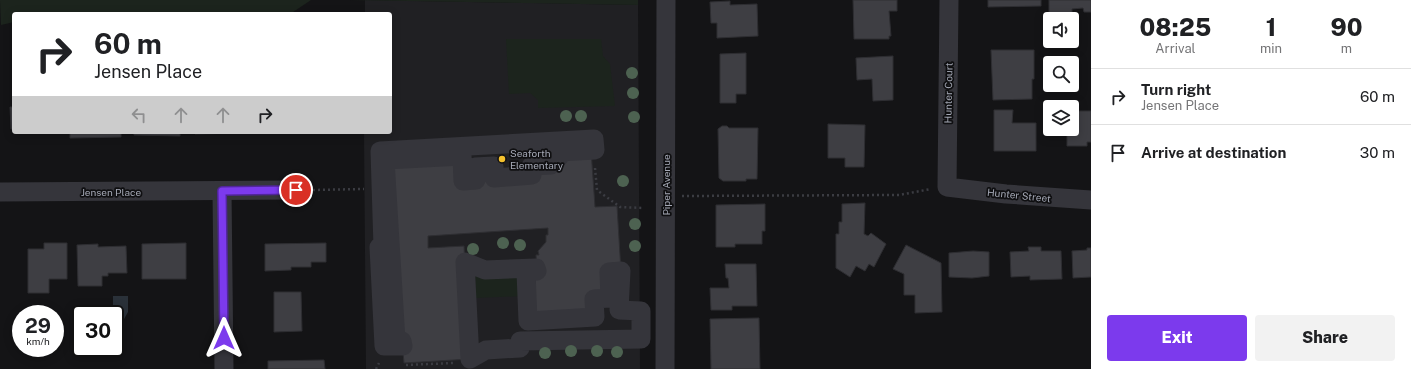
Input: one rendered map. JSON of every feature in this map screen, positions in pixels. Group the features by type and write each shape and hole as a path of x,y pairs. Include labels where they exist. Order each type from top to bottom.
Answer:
{"street":[{"name":"Piper Avenue","path":"665,369 666,0"},
{"name":"Hunter Court","path":"947,187 949,0"},
{"path":"594,139 595,150 559,152 560,156 551,157 551,164 531,166 532,175 494,178 494,166 475,167 476,180 463,181 462,156 385,160 396,341 402,341 402,346 384,346 379,247 383,247 381,189 380,151 594,139"},
{"name":"Hunter Street","path":"947,187 1006,194 1091,200"},
{"name":"Jensen Place","path":"0,192 296,190"},
{"path":"222,191 224,369"},
{"path":"464,262 485,270 536,268 537,271 526,272 528,321 595,317 594,299 610,298 609,272 621,271 620,310 641,311 640,339 520,341 520,348 486,350 473,358 470,359 464,262"}],"path":[{"path":"594,150 597,190 620,207 643,208"},
{"path":"681,196 899,195 947,187"},
{"path":"296,190 381,189"},
{"path":"396,346 399,365 471,362 473,358"}],"shaded area":[{"path":"0,0 311,0 293,12 12,12 12,22 1,25"},
{"path":"349,0 638,0 638,5"},
{"name":"Seaforth Elementary","path":"365,0 638,5 640,369 366,369 364,134 392,134 392,12 365,12"},
{"path":"506,39 601,39 603,56 610,64 615,106 538,108 538,100 530,93 509,94"},
{"path":"524,268 525,296 476,298 475,270"},
{"path":"113,296 128,296 128,312 124,319 124,305 113,305"}],"building":[{"path":"853,0 897,0 897,11 889,11 891,36 889,36 889,39 854,39"},
{"path":"988,0 1041,0 1041,6 988,7"},
{"path":"1049,0 1091,0 1091,12 1084,12 1083,8 1072,9 1072,12 1049,12"},
{"path":"730,1 730,5 757,4 758,36 717,38 717,23 711,23 710,2"},
{"path":"991,50 1034,50 1032,99 993,100"},
{"path":"746,53 746,94 736,94 736,103 720,103 720,54"},
{"path":"893,56 893,100 873,101 872,79 857,80 856,58"},
{"path":"10,107 12,107 12,129"},
{"path":"994,110 1013,110 1012,123 1036,123 1036,151 994,151"},
{"path":"1079,111 1091,111 1091,142 1087,142 1087,146 1067,146 1067,136 1079,136"},
{"path":"828,124 865,125 864,167 845,167 845,158 828,158"},
{"path":"722,126 727,126 729,128 758,128 757,179 746,179 746,181 723,181 719,178 718,129"},
{"path":"70,134 121,134 121,137 70,138"},
{"path":"180,134 180,136 134,135"},
{"path":"591,150 595,207 617,206 621,271 595,317 528,321 537,271 536,255 539,255 538,251 546,242 548,228 428,236 428,248 464,246 470,359 404,363 385,160 462,156 494,178"},
{"path":"865,203 864,234 868,236 871,233 886,244 874,267 869,264 865,271 856,266 850,277 836,268 836,234 839,234 839,222 842,222 842,204"},
{"path":"765,204 765,231 762,231 762,244 735,244 735,247 716,247 716,205"},
{"path":"44,243 67,243 67,279 49,279 49,293 28,293 28,249 44,249"},
{"path":"186,243 186,279 142,279 142,244"},
{"path":"326,243 326,262 311,262 311,267 291,267 291,270 265,271 265,244"},
{"path":"98,244 98,247 126,246 127,273 108,273 108,276 102,276 102,286 78,286 77,245"},
{"path":"906,245 941,263 942,312 915,313 915,295 904,295 904,274 893,269"},
{"path":"1028,247 1041,247 1041,251 1061,251 1062,279 1030,280 1030,276 1011,277 1010,252 1029,251"},
{"path":"1087,248 1091,248 1091,277 1073,278 1072,251 1087,250"},
{"path":"973,251 989,252 989,276 972,278 949,277 949,253"},
{"path":"725,264 756,264 757,306 732,306 732,310 711,310 710,288 729,288 728,278 726,278"},
{"path":"274,292 301,292 302,331 274,332"},
{"path":"759,318 760,369 711,369 710,319"},
{"path":"324,360 325,369 268,369 268,361"}],"place":[{"name":"Seaforth Elementary","path":"502,159"}],"route":[{"path":"224,338 222,191 296,190"}]}
